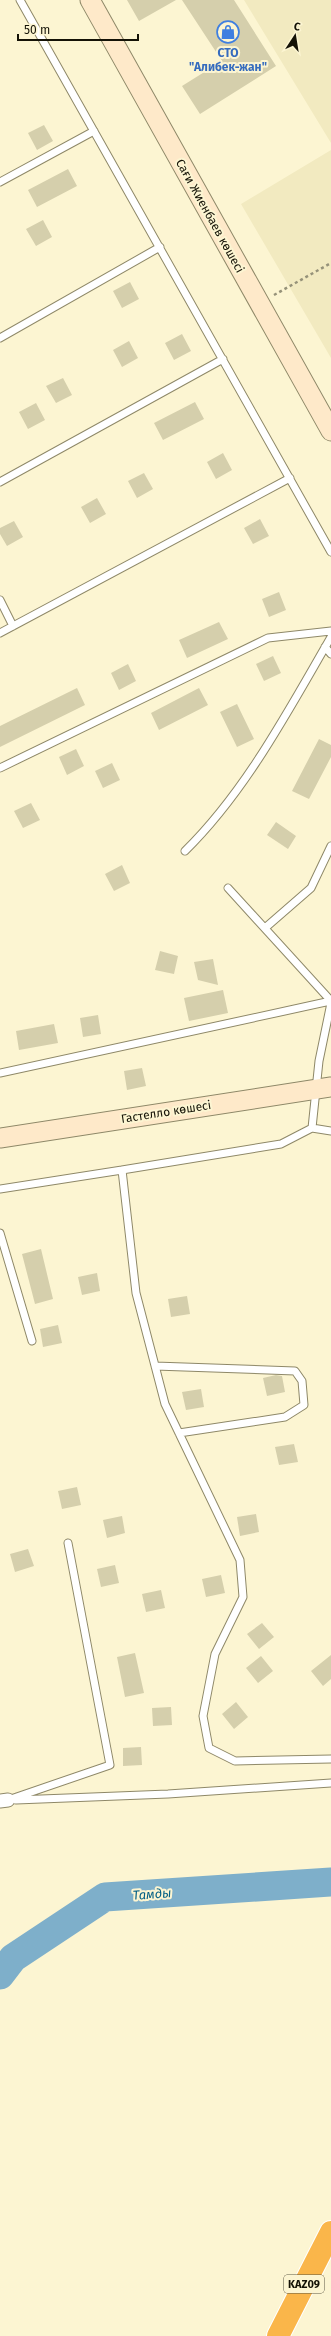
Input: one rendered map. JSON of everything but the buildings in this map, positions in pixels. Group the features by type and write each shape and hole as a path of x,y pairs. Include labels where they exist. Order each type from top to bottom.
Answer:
{"highway":[{"name":"KAZ09","path":"278,2336 331,2232"}],"main road":[{"name":"Сағи Жиенбаев көшесі","path":"90,0 331,431"},
{"name":"Гастелло көшесі","path":"0,1138 323,1088"}],"lane":[{"path":"20,0 331,552"},
{"path":"0,182 94,131"},
{"path":"0,338 160,247"},
{"path":"0,482 223,359"},
{"path":"0,633 290,478"},
{"path":"0,600 13,626"},
{"path":"0,768 268,638 331,631"},
{"path":"185,851 212,824 277,729 331,637"},
{"path":"325,647 331,654"},
{"path":"265,928 311,888 331,846"},
{"path":"228,888 331,1002 323,1088 312,1128"},
{"path":"0,1073 331,1002"},
{"path":"0,1189 281,1144 312,1128 331,1131"},
{"path":"122,1170 136,1293 165,1404 240,1560 243,1597 215,1654 203,1716 209,1748 234,1761 331,1758"},
{"path":"0,1233 32,1341"},
{"path":"155,1366 295,1371 302,1381 304,1405 284,1417 179,1433"},
{"path":"4,1800 110,1765 68,1543"},
{"path":"4,1800 168,1794 331,1783"}],"path":[{"path":"259,302 290,287 331,263"}],"shaded area":[{"path":"244,0 331,0 331,143"},
{"path":"331,150 331,358 241,204"}],"waterway":[{"name":"Тамды","path":"0,1975 13,1958 105,1897 331,1882"}],"place":[{"name":"СТО \"Алибек-жан\"","path":"228,32"}]}
